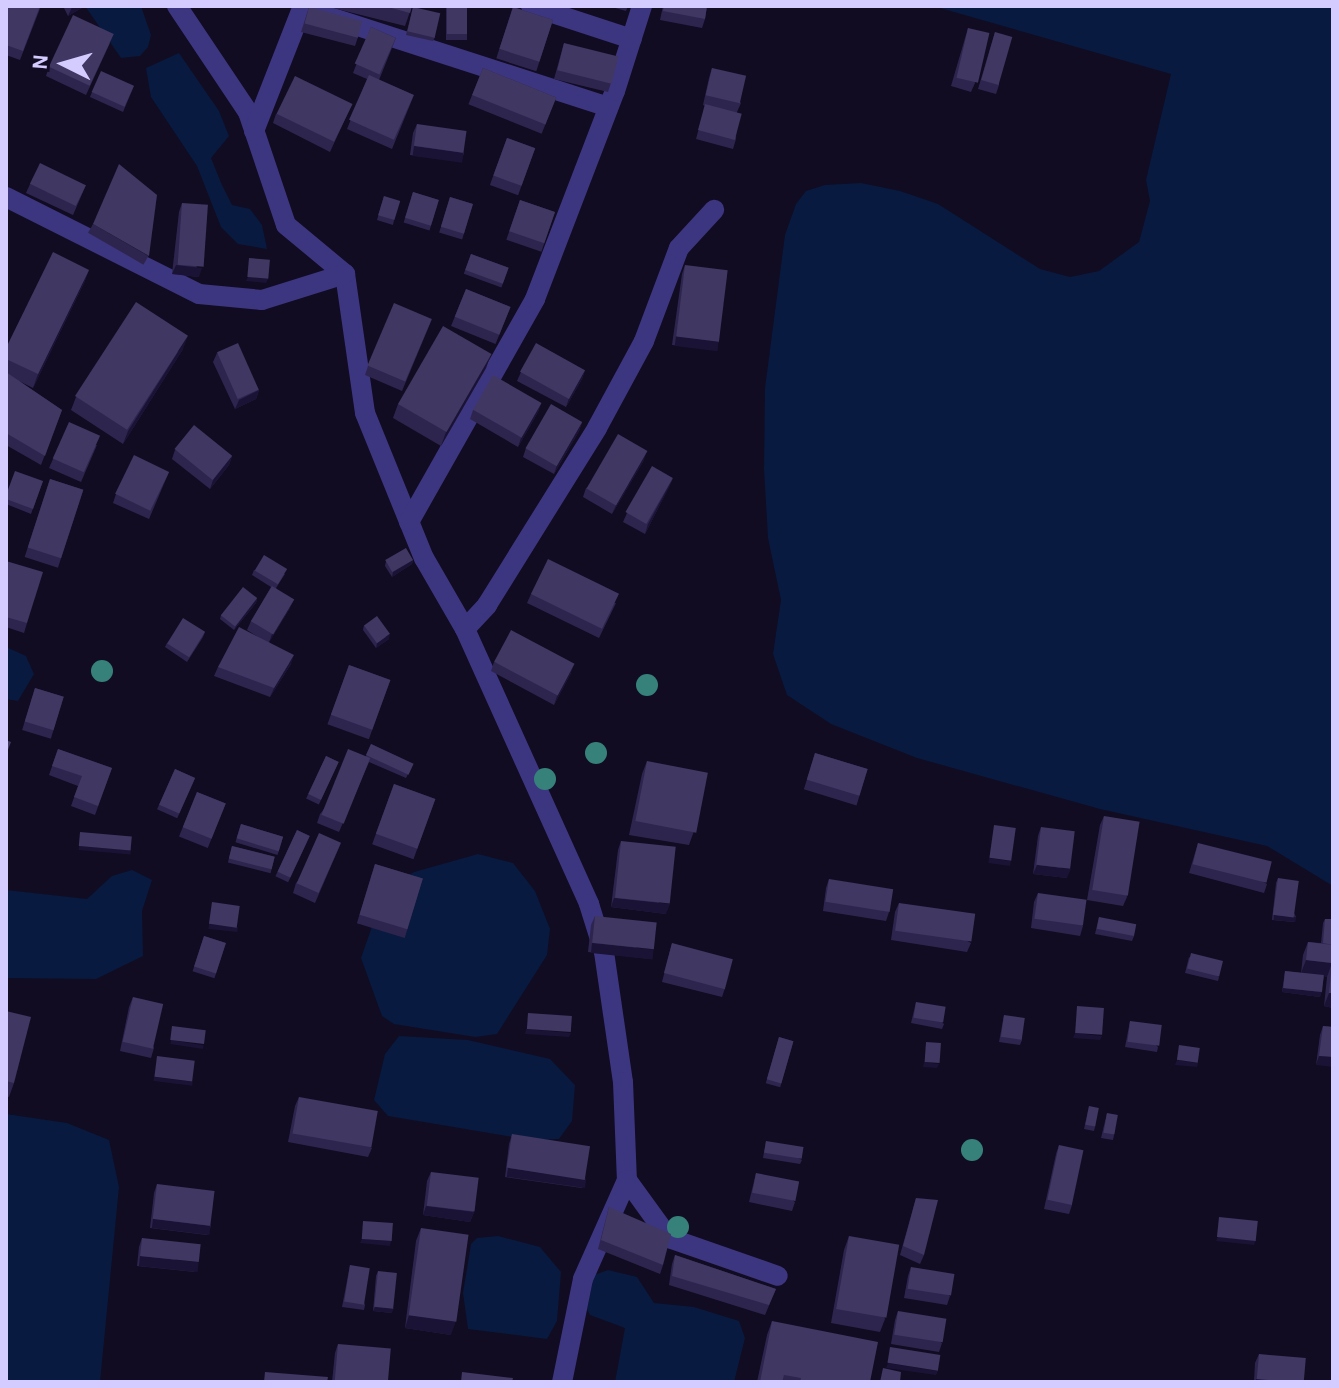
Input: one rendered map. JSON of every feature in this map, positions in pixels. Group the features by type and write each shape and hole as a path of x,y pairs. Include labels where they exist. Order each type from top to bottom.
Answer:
{"street":[{"path":"177,6 248,112 286,225 345,274 365,413 409,522 465,629 589,904 604,952 623,1082 627,1180 583,1279 562,1382"},
{"path":"531,6 632,39"},
{"path":"409,522 535,299 608,107 642,6"},
{"path":"254,131 303,7 608,107"},
{"path":"6,197 199,294 262,300 345,274"},
{"path":"465,629 487,605 597,428 644,341 679,248 714,210"},
{"path":"627,1180 669,1238 778,1276"}],"water":[{"path":"85,6 141,6 151,35 148,47 140,56 121,58"},
{"path":"933,6 1333,6 1333,886 1267,846 1100,809 917,758 831,724 787,695 773,654 781,600 768,538 764,469 765,388 785,235 796,204 806,191 825,185 861,183 900,191 938,204 1040,269 1070,277 1099,271 1139,242 1150,201 1146,180 1171,74"},
{"path":"179,53 219,111 229,136 211,158 222,185 232,205 250,209 262,225 267,249 238,244 221,227 197,166 151,97 146,68"},
{"path":"6,647 26,656 34,674 18,701 6,699"},
{"path":"478,854 513,863 535,891 550,929 547,955 497,1034 475,1037 394,1024 382,1016 361,958 385,889 414,872"},
{"path":"132,870 152,880 142,911 143,956 96,979 6,978 6,890 87,899 112,876"},
{"path":"399,1036 468,1040 550,1059 575,1085 572,1121 559,1139 531,1140 388,1116 374,1100 385,1054"},
{"path":"6,1114 67,1123 109,1140 119,1187 100,1382 6,1382"},
{"path":"498,1236 540,1247 561,1272 557,1321 547,1339 468,1329 463,1293 471,1244 477,1238"},
{"path":"608,1270 637,1277 654,1303 694,1307 739,1321 745,1338 734,1382 615,1382 625,1328 590,1315 587,1309 594,1275"}],"building":[{"path":"6,6 40,6 23,51 6,45"},
{"path":"384,6 412,6 410,13"},
{"path":"447,6 467,6 467,34 447,34"},
{"path":"664,6 707,6 705,19 663,11"},
{"path":"309,7 362,21 358,38 305,23"},
{"path":"413,7 440,13 435,38 407,31"},
{"path":"513,7 553,20 539,62 499,49"},
{"path":"73,15 114,34 90,86 49,67"},
{"path":"371,27 396,38 379,75 355,64"},
{"path":"968,28 989,33 978,83 957,78"},
{"path":"995,32 1012,37 999,85 981,80"},
{"path":"564,43 618,57 612,84 557,70"},
{"path":"483,68 556,98 545,124 472,95"},
{"path":"712,68 746,76 740,103 706,95"},
{"path":"101,71 134,86 125,107 92,92"},
{"path":"369,75 414,95 394,140 349,120"},
{"path":"295,76 353,104 334,142 277,114"},
{"path":"705,104 742,114 735,140 698,130"},
{"path":"417,124 467,131 463,153 414,146"},
{"path":"507,138 535,148 522,186 493,176"},
{"path":"40,163 86,185 76,206 30,184"},
{"path":"119,164 157,195 149,256 93,224"},
{"path":"413,192 439,200 431,226 405,218"},
{"path":"384,196 400,201 394,220 378,215"},
{"path":"450,197 473,204 464,234 441,227"},
{"path":"520,200 555,212 544,243 509,231"},
{"path":"182,203 208,205 204,267 178,265"},
{"path":"53,252 89,270 38,374 6,359 6,348"},
{"path":"471,254 509,268 503,284 465,270"},
{"path":"249,258 270,260 268,279 247,277"},
{"path":"685,265 728,270 719,342 676,336"},
{"path":"466,289 511,307 499,335 455,317"},
{"path":"136,302 188,336 127,430 75,396"},
{"path":"394,303 432,319 405,382 367,366"},
{"path":"443,326 491,354 446,432 398,404"},
{"path":"238,343 259,390 238,399 217,352"},
{"path":"536,343 585,370 569,399 520,372"},
{"path":"6,372 62,410 45,456 6,433"},
{"path":"493,375 541,403 521,438 473,410"},
{"path":"551,404 582,422 557,466 526,448"},
{"path":"69,422 100,436 84,472 53,459"},
{"path":"194,425 232,456 213,480 174,449"},
{"path":"618,434 647,451 616,506 586,489"},
{"path":"134,455 169,472 150,511 115,494"},
{"path":"652,466 673,478 646,524 626,512"},
{"path":"15,471 43,481 33,509 6,499"},
{"path":"50,479 83,490 61,558 28,547"},
{"path":"406,548 413,560 392,572 385,560"},
{"path":"264,555 287,569 278,584 255,570"},
{"path":"548,559 619,594 602,629 531,594"},
{"path":"6,561 43,572 27,623 6,617"},
{"path":"272,586 294,599 273,635 251,621"},
{"path":"243,587 257,598 235,626 221,615"},
{"path":"377,616 390,634 377,643 364,625"},
{"path":"183,618 205,632 189,657 167,643"},
{"path":"239,627 294,655 274,688 218,667"},
{"path":"511,630 575,664 558,696 494,662"},
{"path":"349,665 390,680 372,730 331,715"},
{"path":"35,688 64,697 53,730 25,721"},
{"path":"371,744 414,764 409,775 366,755"},
{"path":"58,749 112,768 98,806 74,797 82,776 52,766"},
{"path":"348,749 370,758 344,824 321,815"},
{"path":"815,753 868,769 859,796 807,780"},
{"path":"326,756 339,762 321,800 308,794"},
{"path":"647,761 708,773 696,833 635,821"},
{"path":"175,769 195,778 179,814 159,805"},
{"path":"394,784 435,799 417,849 376,834"},
{"path":"197,792 226,804 212,839 183,827"},
{"path":"1104,816 1140,822 1128,896 1092,890"},
{"path":"241,824 283,837 279,851 237,838"},
{"path":"994,825 1016,828 1011,861 989,858"},
{"path":"1041,827 1075,831 1070,869 1036,865"},
{"path":"297,830 310,836 290,878 278,872"},
{"path":"80,832 132,837 131,850 79,846"},
{"path":"319,833 341,843 319,893 297,883"},
{"path":"621,841 676,847 670,903 615,898"},
{"path":"1198,843 1272,861 1266,883 1193,864"},
{"path":"232,846 275,857 272,869 229,859"},
{"path":"375,864 423,879 407,929 360,915"},
{"path":"1278,878 1299,881 1294,918 1273,915"},
{"path":"829,879 893,889 890,912 825,902"},
{"path":"1038,893 1087,900 1083,926 1034,919"},
{"path":"212,902 240,906 237,928 209,924"},
{"path":"899,903 975,914 971,941 895,931"},
{"path":"595,916 657,922 654,949 592,943"},
{"path":"1099,917 1136,924 1134,936 1097,929"},
{"path":"1325,919 1333,919 1333,945 1323,943"},
{"path":"204,936 226,943 216,974 194,966"},
{"path":"1308,942 1333,945 1333,993 1329,993 1332,963 1306,960"},
{"path":"672,943 733,959 725,989 664,973"},
{"path":"1191,953 1223,961 1219,977 1187,969"},
{"path":"1285,971 1324,975 1322,992 1283,988"},
{"path":"133,997 163,1004 153,1049 123,1042"},
{"path":"916,1002 946,1007 943,1022 913,1018"},
{"path":"1077,1006 1104,1008 1102,1035 1075,1033"},
{"path":"6,1011 31,1017 14,1083 6,1081"},
{"path":"528,1013 572,1016 571,1032 527,1029"},
{"path":"1004,1015 1025,1018 1022,1040 1001,1037"},
{"path":"1130,1021 1162,1025 1159,1046 1127,1042"},
{"path":"172,1026 206,1030 204,1044 170,1040"},
{"path":"1323,1026 1333,1027 1333,1057 1319,1056"},
{"path":"779,1037 793,1041 781,1083 767,1079"},
{"path":"926,1042 941,1043 940,1063 925,1062"},
{"path":"1179,1045 1200,1048 1198,1063 1177,1060"},
{"path":"157,1056 195,1061 192,1081 154,1077"},
{"path":"299,1097 378,1111 371,1147 293,1133"},
{"path":"1089,1106 1099,1108 1095,1127 1085,1125"},
{"path":"1107,1113 1118,1115 1114,1135 1104,1133"},
{"path":"512,1134 590,1146 585,1180 507,1168"},
{"path":"766,1141 804,1147 802,1159 764,1153"},
{"path":"1059,1145 1083,1150 1072,1205 1047,1200"},
{"path":"431,1172 479,1178 474,1212 427,1206"},
{"path":"756,1173 799,1181 795,1201 752,1193"},
{"path":"157,1184 215,1191 210,1226 153,1219"},
{"path":"916,1198 938,1200 924,1255 903,1246"},
{"path":"609,1207 671,1234 663,1265 601,1240"},
{"path":"1219,1217 1258,1221 1256,1241 1217,1237"},
{"path":"363,1221 393,1223 392,1241 362,1239"},
{"path":"421,1228 469,1235 456,1322 409,1315"},
{"path":"849,1236 899,1245 886,1318 836,1309"},
{"path":"142,1238 201,1244 199,1262 140,1256"},
{"path":"675,1255 776,1289 769,1305 672,1276"},
{"path":"350,1265 370,1268 364,1305 344,1302"},
{"path":"911,1267 954,1274 951,1296 908,1289"},
{"path":"378,1271 397,1273 393,1309 374,1307"},
{"path":"898,1311 946,1319 943,1342 894,1335"},
{"path":"772,1321 878,1342 870,1382 800,1382 801,1378 784,1375 782,1382 760,1382"},
{"path":"338,1344 391,1349 388,1382 335,1382"},
{"path":"890,1347 940,1355 938,1371 887,1363"},
{"path":"1259,1354 1306,1358 1304,1382 1257,1379"},
{"path":"883,1368 901,1372 900,1382 880,1382"},
{"path":"265,1372 328,1377 327,1382 264,1382"},
{"path":"462,1372 513,1378 512,1382 461,1382"}]}
